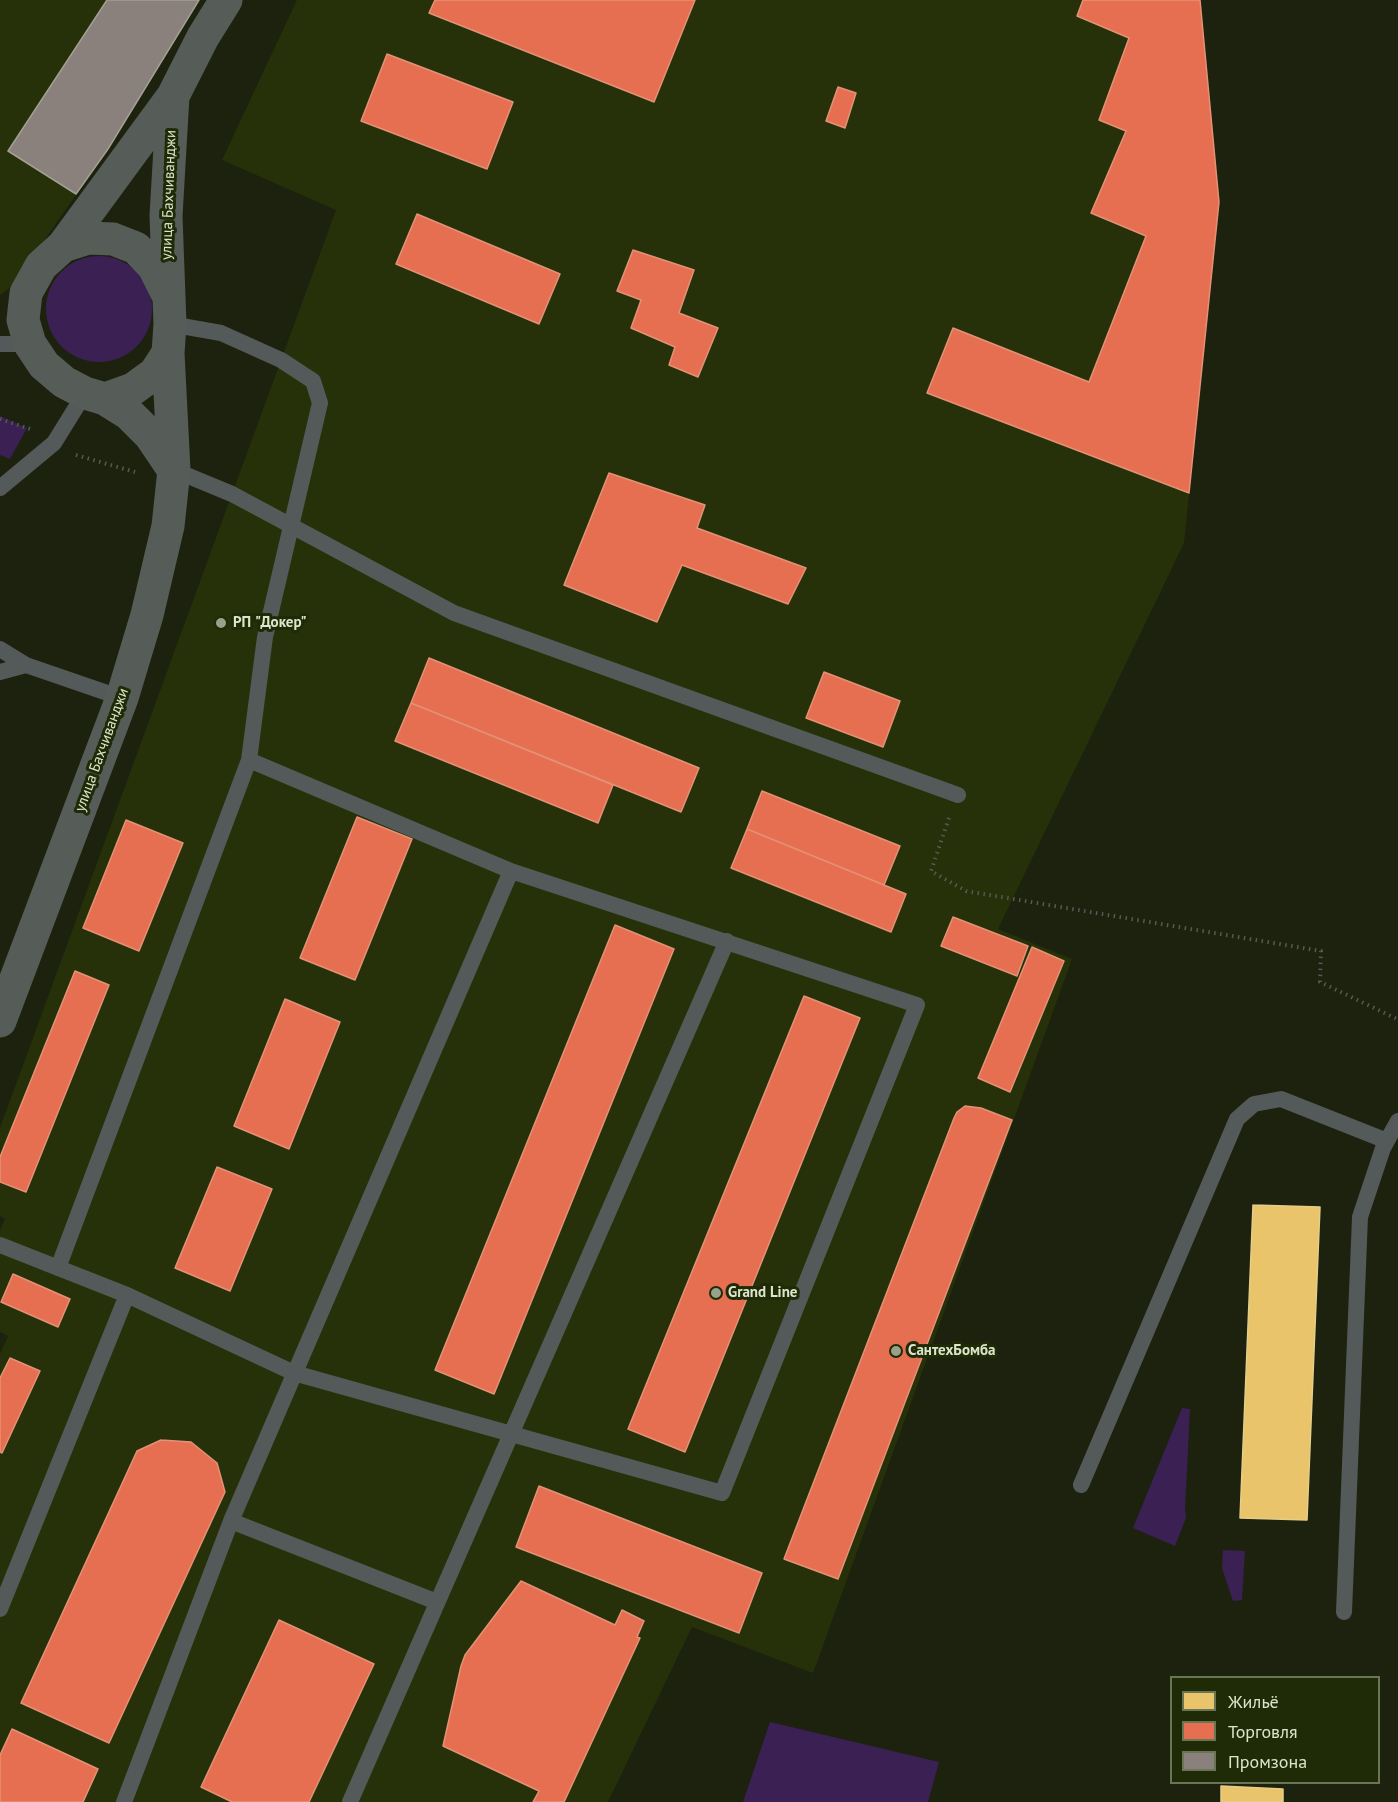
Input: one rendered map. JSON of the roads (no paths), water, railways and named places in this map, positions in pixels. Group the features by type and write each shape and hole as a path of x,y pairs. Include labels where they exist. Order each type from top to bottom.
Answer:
{"main road":[{"name":"улица Бахчиванджи","path":"174,470 150,435 129,414 64,382 15,344 23,320 26,293 41,266 63,246 173,96 203,36 226,0"},
{"name":"улица Бахчиванджи","path":"0,1021 122,698 147,615 168,526 174,470 166,216 173,96"},
{"name":"улица Бахчиванджи","path":"63,246 88,238 113,240 136,248 154,267 168,324"},
{"path":"95,396 133,389 155,373 168,324"}],"lane":[{"path":"58,1268 249,760 265,637 320,403 313,381 281,360 221,333 168,324"},
{"path":"0,488 54,443 95,396"},
{"path":"174,470 232,494 454,613 958,795"},
{"path":"0,649 26,665 122,698"},
{"path":"0,672 26,665"},
{"path":"0,1245 127,1295 294,1373 722,1492 917,1005 512,871 249,760"},
{"path":"124,1802 231,1521 512,871"},
{"path":"350,1802 727,941"},
{"path":"1081,1485 1236,1119 1254,1104 1281,1099 1387,1141"},
{"path":"1344,1612 1360,1217 1387,1141 1398,1121"},
{"path":"0,1610 127,1295"},
{"path":"231,1521 437,1602"}],"place":[{"name":"РП \"Докер\"","path":"221,623"},
{"name":"Grand Line","path":"716,1293"},
{"name":"СантехБомба","path":"896,1351"}]}
